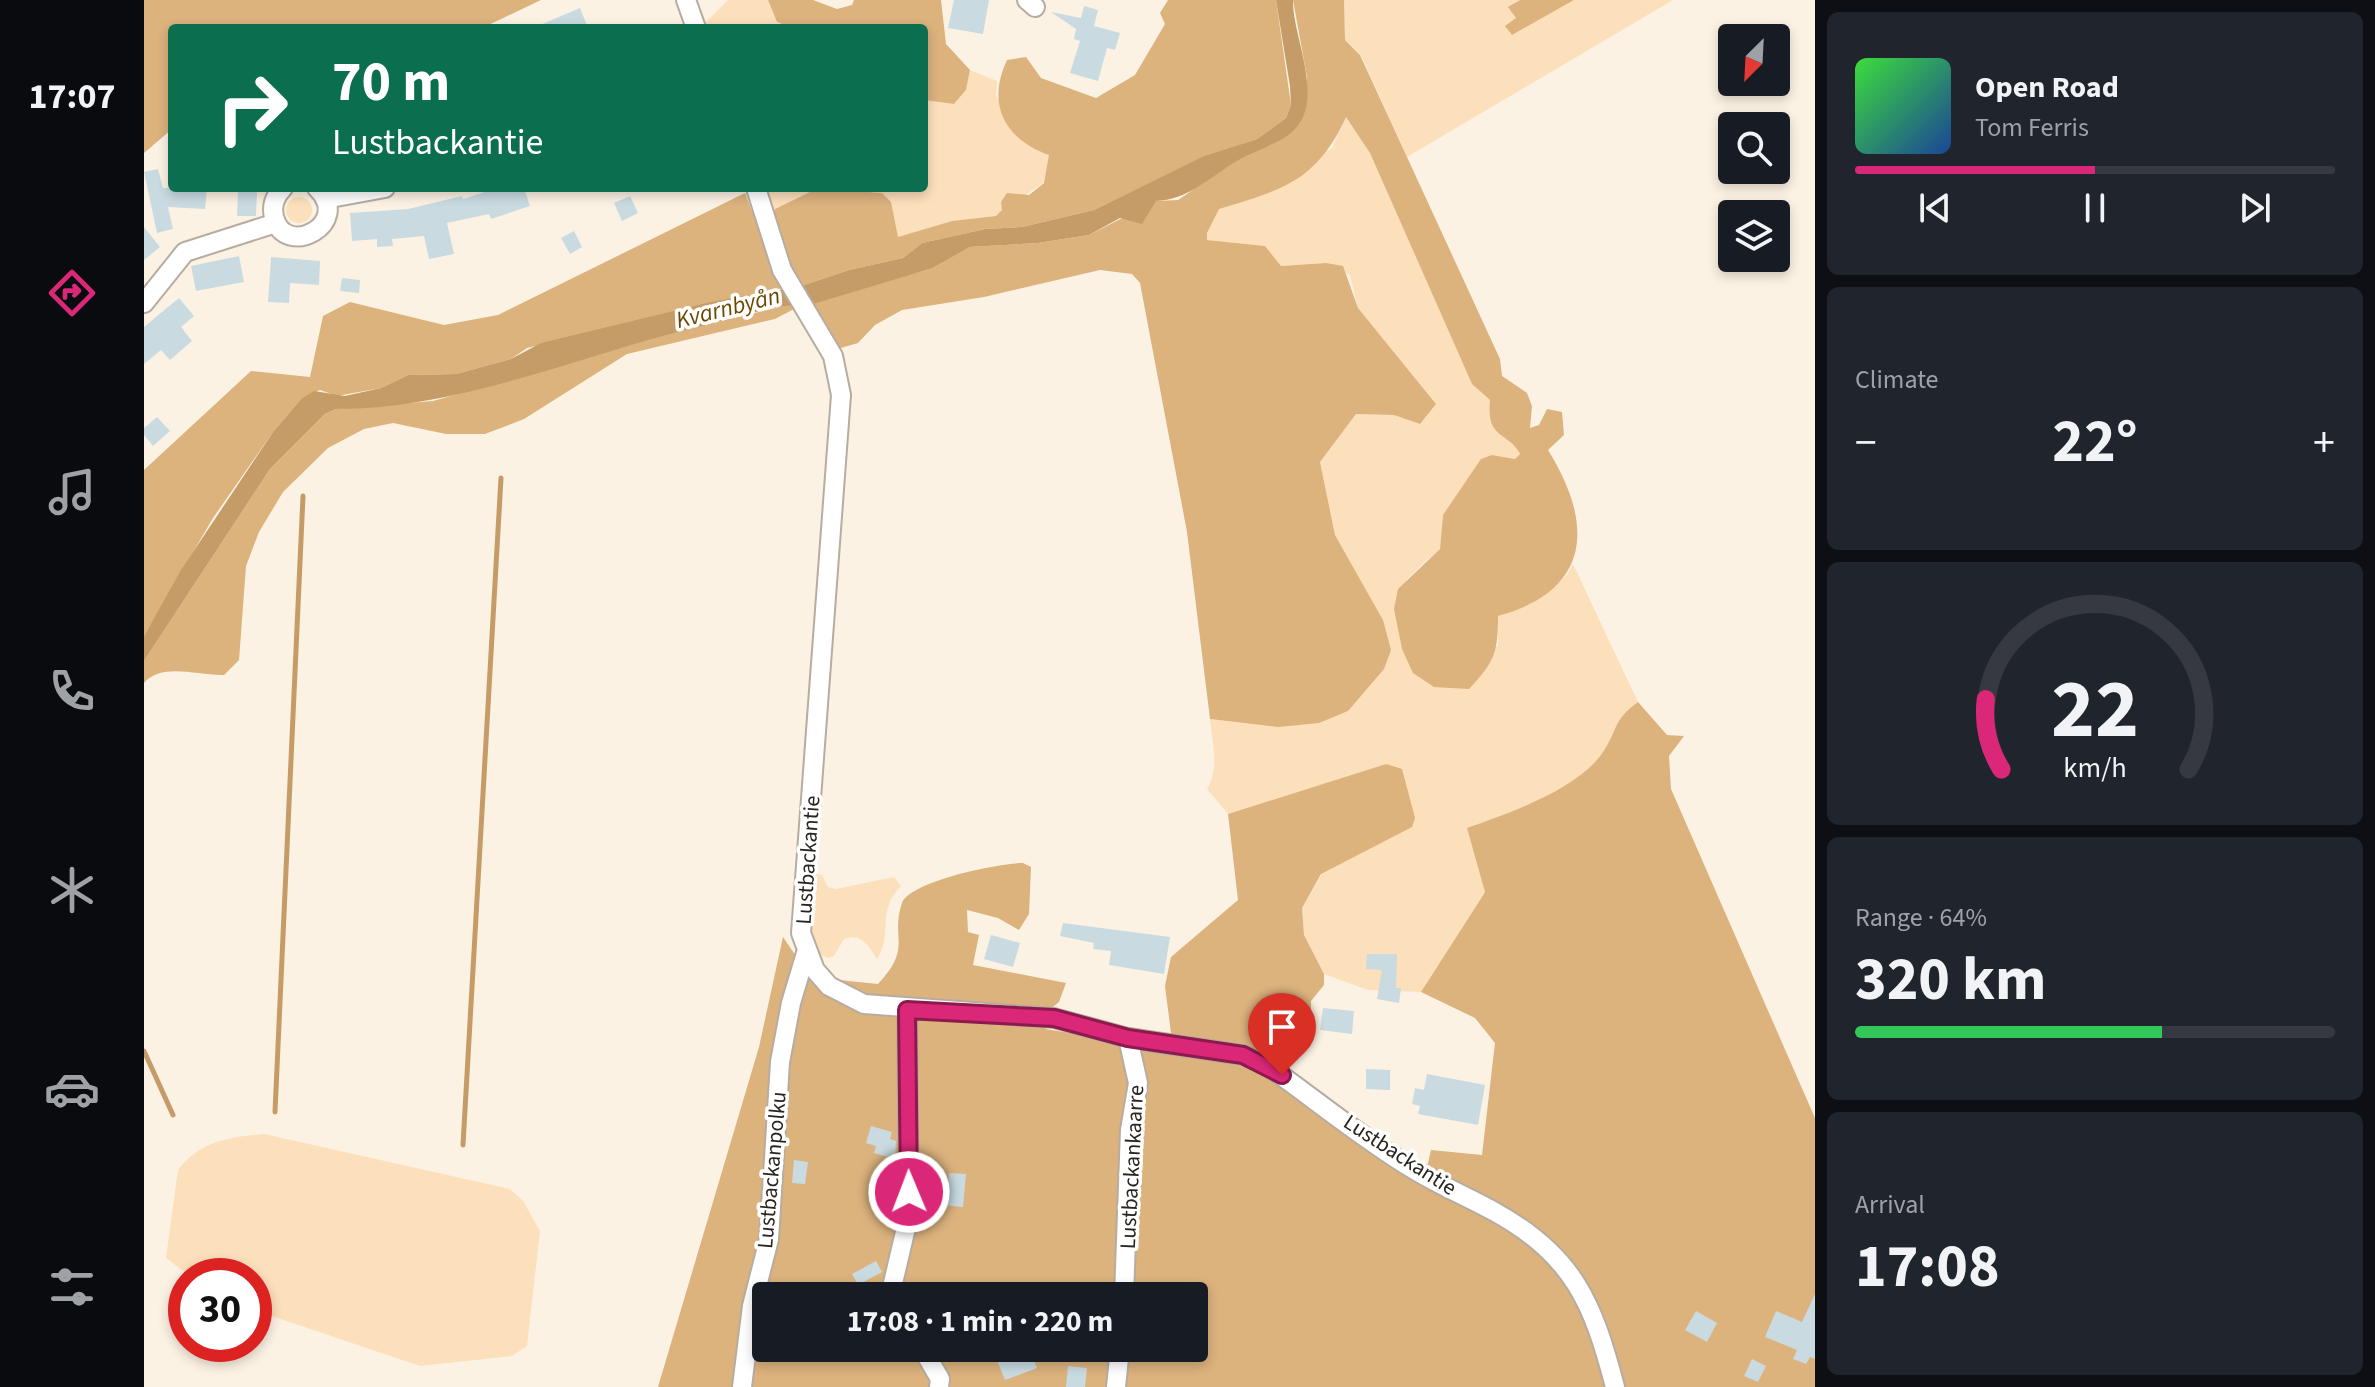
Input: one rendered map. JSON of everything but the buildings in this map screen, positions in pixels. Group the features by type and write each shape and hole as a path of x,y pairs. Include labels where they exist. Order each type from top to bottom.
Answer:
{"street":[{"path":"686,0 695,24"},
{"path":"281,192 273,205 276,223 289,235 307,236 322,226 327,208 321,194 342,192"},
{"name":"Lustbackantie","path":"757,192 787,280 833,356 841,395 801,933 806,953 829,986 864,1004 907,1010 1054,1018 1128,1038 1243,1055 1268,1066 1412,1169 1496,1213 1533,1237 1563,1264 1587,1300 1615,1387"},
{"path":"144,303 185,252 276,223"},
{"name":"Lustbackanpolku","path":"742,1387 752,1306 769,1239 780,1062 791,1003 806,953"},
{"path":"893,1282 909,1215 907,1010"},
{"name":"Lustbackankaarre","path":"1125,1282 1130,1130 1138,1083 1128,1038"},
{"path":"930,1362 940,1379 939,1387"},
{"path":"1116,1387 1119,1362"}],"shaded area":[{"path":"144,0 541,0 490,24 168,24 168,132 144,153"},
{"path":"728,0 768,0 777,22 782,24 705,24"},
{"path":"768,0 813,0 837,9 852,5 854,0 941,0 946,44 970,70 966,90 954,104 928,101 928,24 777,22"},
{"path":"1168,0 1276,0 1291,105 1286,118 1257,139 1205,156 1094,210 1022,227 985,229 922,243 903,258 849,270 801,286 786,261 773,217 775,209 810,192 882,193 891,202 898,237 952,221 996,216 1002,210 1001,202 1007,193 1029,195 1044,183 1049,155 1021,140 1004,118 999,106 999,92 1007,60 1026,57 1041,78 1096,98 1135,75 1165,24 1160,13"},
{"path":"1293,0 1344,0 1345,40 1360,55 1500,359 1502,376 1527,393 1532,406 1530,428 1539,425 1547,409 1562,412 1564,435 1548,450 1563,477 1573,504 1577,528 1576,551 1567,572 1552,590 1529,604 1498,616 1493,657 1469,689 1434,687 1413,673 1402,649 1394,609 1398,589 1440,549 1443,515 1481,459 1492,455 1515,459 1520,454 1494,428 1490,400 1472,384 1370,153 1346,117 1335,139 1310,169 1261,196 1219,209 1207,233 1207,240 1265,246 1281,266 1326,263 1343,266 1358,308 1436,404 1420,424 1394,415 1356,414 1320,462 1335,535 1383,620 1391,650 1384,669 1348,711 1319,723 1278,727 1210,719 1187,532 1140,283 1132,274 1100,270 984,297 902,310 875,325 858,343 834,350 806,304 933,268 970,247 1038,243 1089,235 1156,201 1178,200 1249,152 1271,145 1306,103 1307,77"},
{"path":"1344,0 1520,0 1509,7 1516,19 1512,35 1574,0 1673,0 1407,157 1361,55 1345,40"},
{"path":"1520,0 1574,0 1512,35 1505,26 1516,18 1508,7"},
{"path":"970,70 997,81 996,96 1050,155 1044,182 996,216 952,221 898,237 888,202 877,192 928,192 928,101 954,104 966,90"},
{"path":"1346,116 1370,153 1472,384 1490,400 1494,427 1520,455 1515,459 1492,455 1443,515 1440,549 1413,573 1400,592 1397,614 1402,649 1498,646 1498,616 1541,597 1568,573 1573,564 1638,702 1620,720 1603,752 1577,778 1542,799 1468,828 1485,891 1421,992 1368,990 1324,974 1304,935 1302,908 1386,764 1228,814 1207,789 1214,764 1210,719 1280,725 1313,722 1348,711 1383,620 1335,535 1320,462 1356,414 1394,415 1420,424 1436,404 1358,308 1350,275 1326,263 1281,266 1265,246 1207,240 1218,209 1257,197 1332,148"},
{"path":"764,192 810,192 775,209 773,217"},
{"path":"745,193 782,288 527,348 511,359 456,374 408,375 381,388 337,396 320,390 301,399 273,432 213,518 144,636 144,470 251,371 310,377 323,316 350,302 444,325 498,315"},
{"path":"299,197 308,201 312,210 308,219 299,223 290,219 286,210 290,201"},
{"path":"793,304 796,308 775,319 627,354 524,419 485,434 446,434 393,423 364,429 328,448 283,492 259,532 246,566 239,660 224,675 160,673 144,683 144,661 270,469 325,414 336,409 433,401 690,328"},
{"path":"1638,702 1667,735 1684,736 1669,756 1671,789 1815,1118 1815,1387 658,1387 759,1047 783,937 810,977 878,984 895,961 899,943 899,915 902,903 909,895 921,887 957,875 1023,863 1031,867 1029,914 1019,930 998,918 967,910 968,932 979,935 973,965 1066,983 1059,1002 1047,1012 1045,1029 1173,1049 1165,986 1171,957 1238,900 1228,814 1386,764 1402,769 1415,818 1412,827 1321,874 1302,908 1304,935 1324,974 1324,985 1311,1001 1311,1034 1292,1047 1275,1084 1423,1185 1431,1150 1482,1155 1495,1043 1475,1018 1421,992 1485,892 1467,828 1541,799 1577,778 1603,752 1620,720"},
{"path":"817,874 822,875 828,887 836,889 894,877 901,886 886,914 884,941 877,959 868,945 855,937 844,939 834,956 829,958 817,954 811,932"},
{"path":"264,1134 510,1189 523,1201 540,1231 527,1346 512,1356 420,1366 272,1316 272,1258 168,1260 166,1258 178,1170 206,1147 239,1137"}],"water":[{"name":"Kvarnbyån","path":"1276,0 1293,0 1307,86 1307,104 1302,119 1285,137 1239,160 1196,188 1177,197 1156,201 1142,224 1120,218 1089,235 1038,243 970,247 933,268 813,304 745,314 476,390 383,407 336,409 325,414 270,469 144,661 144,636 181,570 273,432 301,399 314,391 345,396 381,388 408,375 456,374 511,359 541,343 711,302 801,286 849,270 903,258 922,243 985,229 1022,227 1094,210 1204,156 1257,139 1286,118 1291,105 1290,86"}],"waterway":[{"path":"463,1145 501,478"},
{"path":"275,1112 303,496"},
{"path":"144,1051 173,1115"}],"route":[{"path":"909,1192 910,1048 907,1010 1054,1018 1128,1038 1243,1055 1282,1075"}]}
